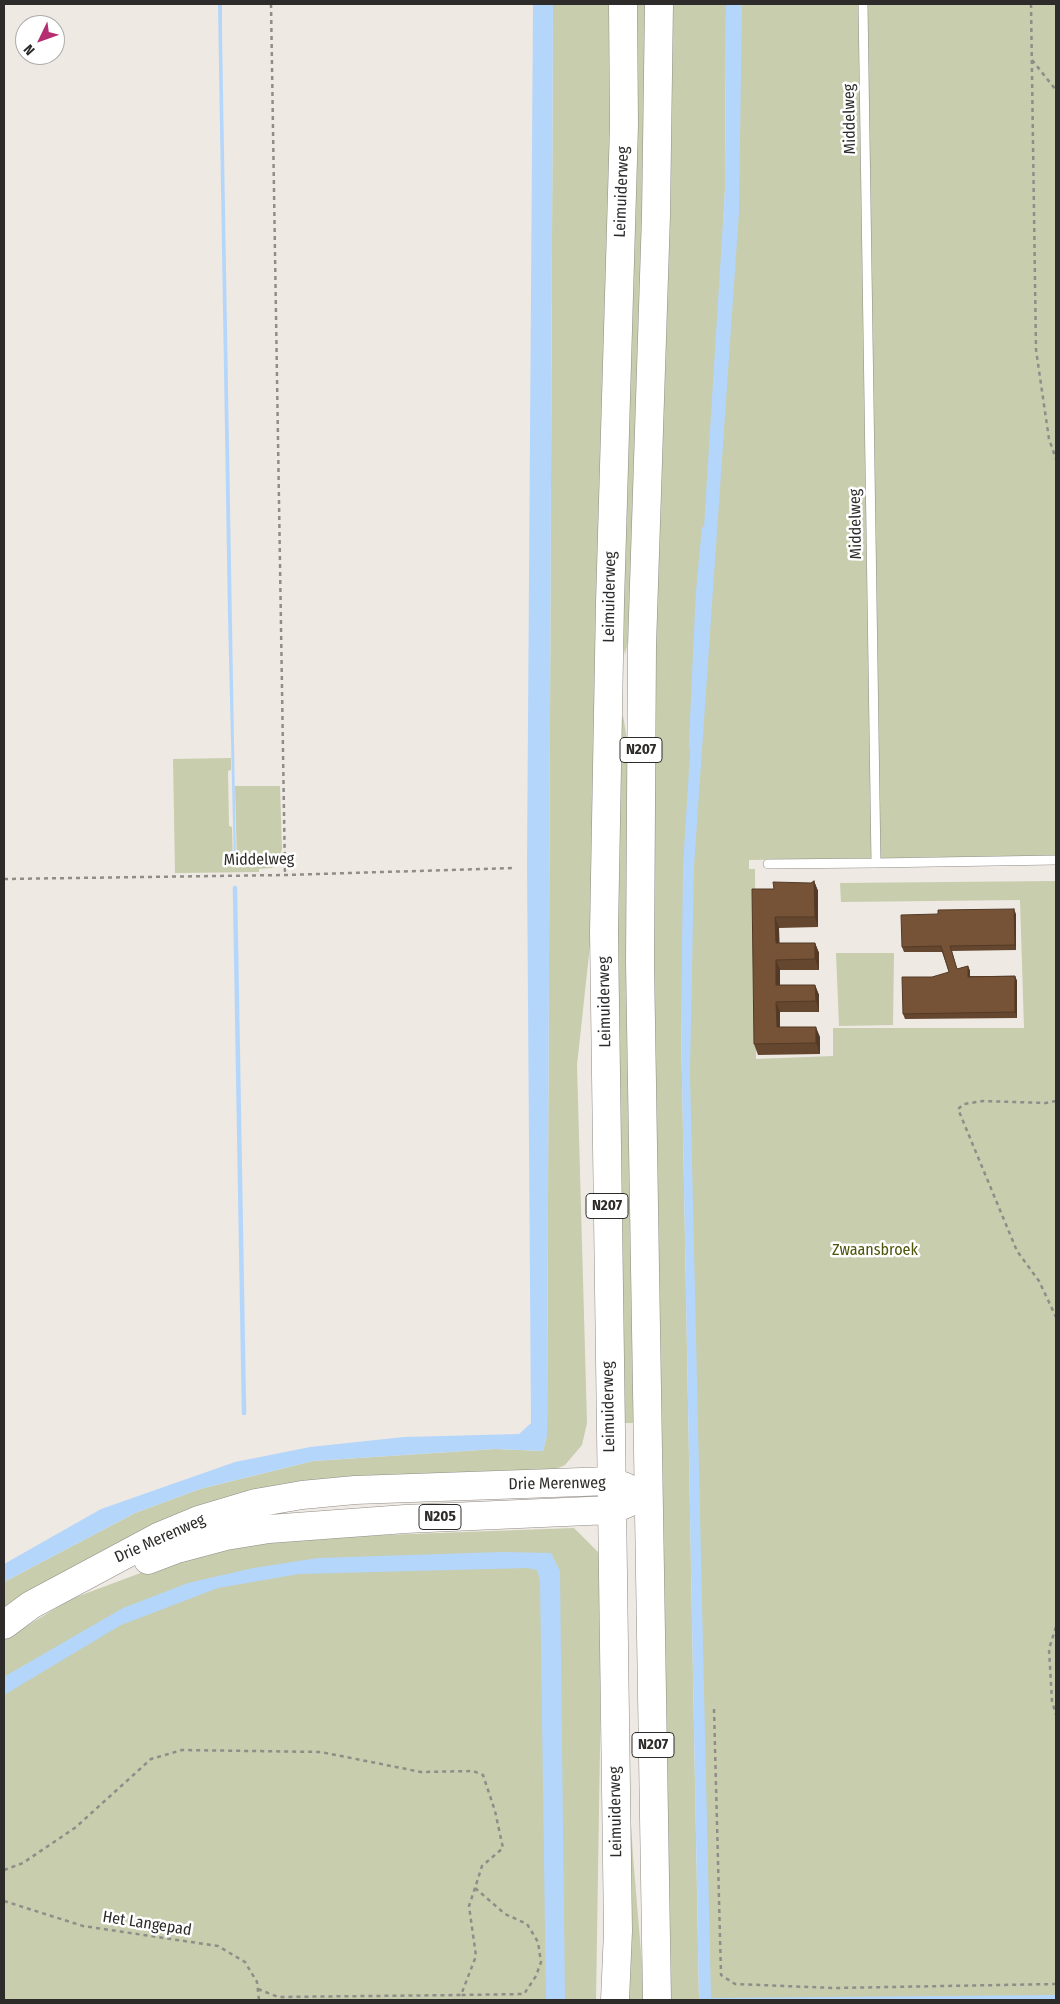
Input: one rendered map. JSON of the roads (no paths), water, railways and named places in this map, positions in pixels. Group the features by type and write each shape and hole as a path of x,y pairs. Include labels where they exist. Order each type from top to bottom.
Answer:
{"main road":[{"name":"Leimuiderweg","path":"615,1997 618,1930 610,1481 604,932 610,613 624,125 623,4"},
{"name":"Leimuiderweg","path":"657,1998 640,962 642,656 660,4"},
{"name":"Drie Merenweg","path":"4,1625 31,1605 158,1537 199,1520 256,1503 302,1495 355,1490 610,1481 649,1495"},
{"name":"Drie Merenweg","path":"4,1632 67,1596 134,1565 177,1549 226,1536 268,1529 405,1519 611,1510 649,1495"}],"lane":[{"name":"Middelweg","path":"863,4 876,863"},
{"path":"768,864 1056,860"}],"water":[{"path":"218,4 222,4 236,860 234,865 228,616"},
{"path":"533,4 553,4 547,1436 543,1451 495,1449 313,1461 200,1489 135,1513 4,1582 4,1564 101,1509 235,1462 310,1447 404,1437 519,1434 531,1423 527,864"},
{"path":"726,4 742,4 739,212 694,866 690,1073 711,1998 1056,1995 1056,2000 692,2000 699,1999 681,1024 683,866 725,189"},
{"path":"502,1552 551,1553 560,1571 565,2000 546,2000 540,1580 537,1570 527,1568 299,1574 218,1588 121,1625 4,1695 4,1677 7,1675 123,1608 188,1583 253,1568 318,1558"}],"waterway":[{"path":"691,746 698,594 704,529"},
{"path":"235,888 244,1413"}],"park label":[{"name":"Zwaansbroek","path":"875,1251"}]}
